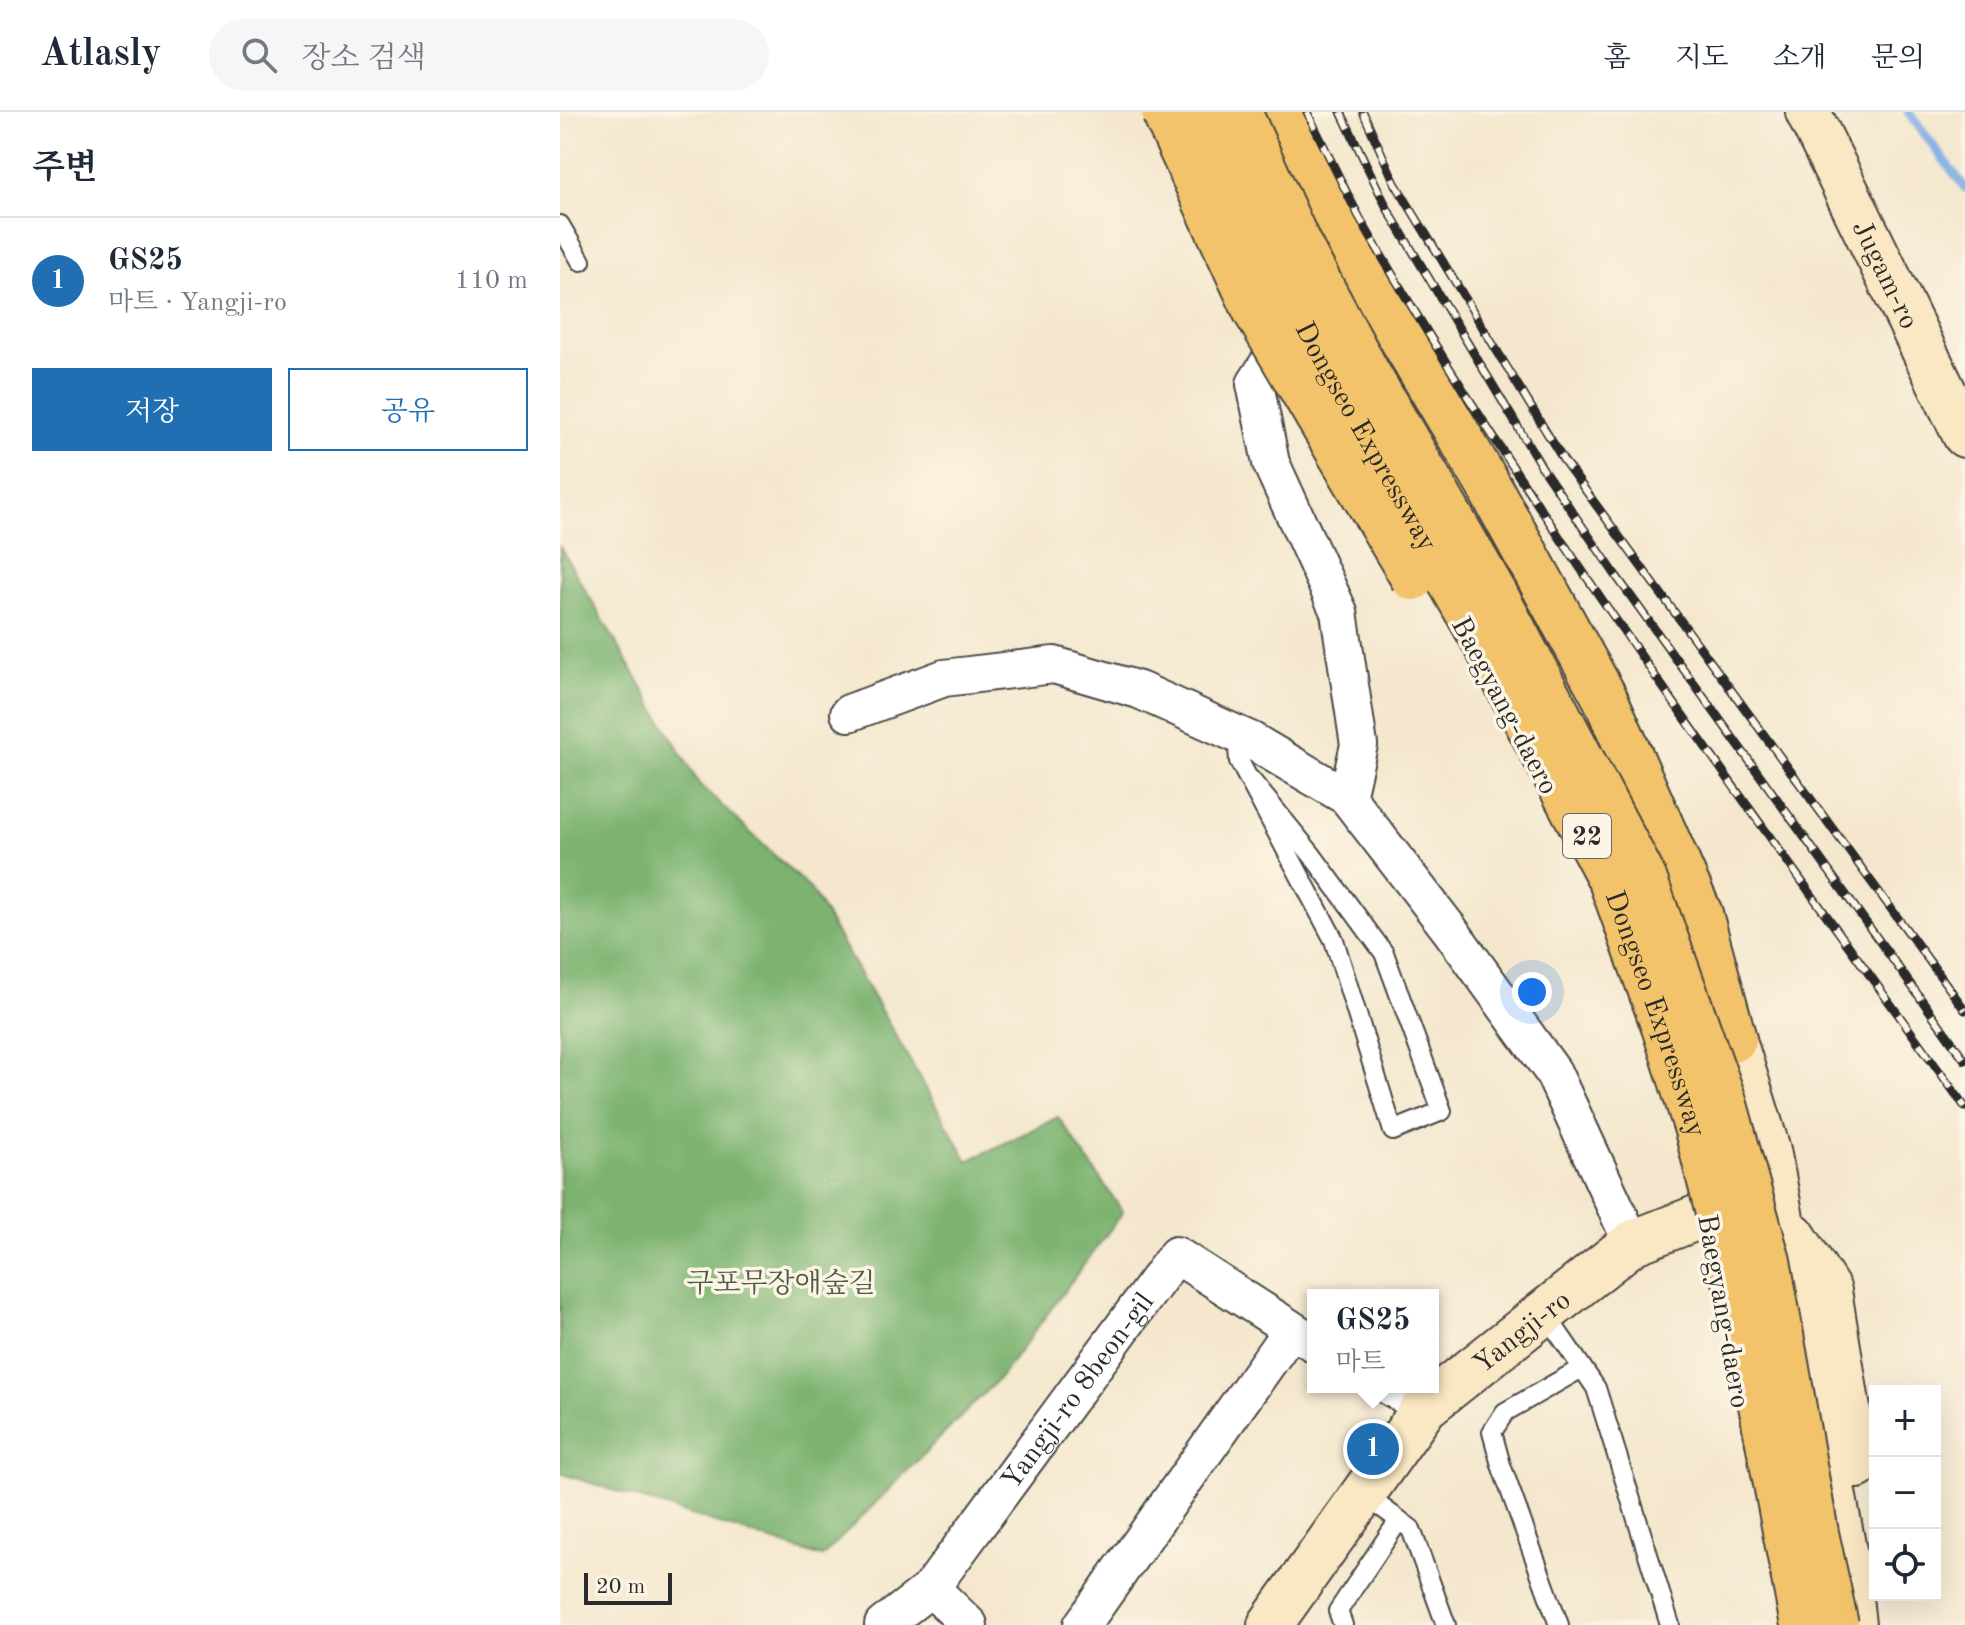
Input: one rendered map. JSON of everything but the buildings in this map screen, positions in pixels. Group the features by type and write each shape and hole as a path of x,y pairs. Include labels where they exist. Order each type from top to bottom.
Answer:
{"main road":[{"path":"1164,112 1255,310 1452,644 1605,931 1668,1064"},
{"name":"Baegyang-daero","path":"1176,112 1290,329 1415,535 1555,795 1619,928 1668,1064 1709,1213 1782,1625"},
{"name":"Dongseo Expressway","path":"1201,112 1313,342 1484,641 1611,881 1665,1030 1701,1143 1744,1316 1803,1625"},
{"name":"Dongseo Expressway","path":"1239,112 1298,243 1368,374 1502,608 1644,878 1724,1101 1768,1261 1816,1533 1836,1625"},
{"path":"1259,112 1330,264 1678,890 1714,976 1768,1150 1846,1561 1853,1625"},
{"path":"1280,112 1332,221 1486,481 1605,698 1700,914 1734,1039"},
{"name":"Jugam-ro","path":"1808,112 1965,435"},
{"path":"1777,1200 1829,1291 1869,1538"},
{"name":"Yangji-ro","path":"1439,1377 1544,1312 1632,1243 1709,1213 1777,1200"},
{"name":"Yangji-ro","path":"1270,1625 1363,1494 1407,1397"},
{"path":"1879,1601 1883,1625"}],"street":[{"path":"1290,329 1255,384 1271,463 1339,612 1359,745 1347,797"},
{"path":"849,713 944,678 1054,665 1139,690 1237,734 1347,797 1450,930 1553,1072 1632,1243"},
{"name":"Yangji-ro 8beon-gil","path":"883,1625 931,1588 1176,1255 1302,1337 1082,1625"},
{"path":"931,1588 969,1625"}],"lane":[{"path":"560,225 581,261"},
{"path":"1237,734 1239,761 1334,940 1393,1131 1442,1111 1384,953 1312,855 1250,779"},
{"path":"1544,1312 1596,1388 1670,1625"},
{"path":"1559,1625 1492,1432 1505,1412 1582,1368"},
{"path":"1363,1494 1411,1529 1446,1625"},
{"path":"1343,1625 1338,1611 1399,1520"}],"green space":[{"name":"구포무장애숲길","path":"560,547 699,784 811,890 968,1161 1058,1117 1123,1212 1001,1376 822,1557 560,1473"}],"waterway":[{"path":"1908,112 1965,188"}],"railway":[{"path":"1307,112 1367,231 1506,457 1655,676 1965,1107"},
{"path":"1341,112 1388,210 1543,469 1617,577 1965,1060"},
{"path":"1363,112 1395,183 1564,461 1965,1010"}],"place":[{"name":"GS25","path":"1373,1449"}]}
